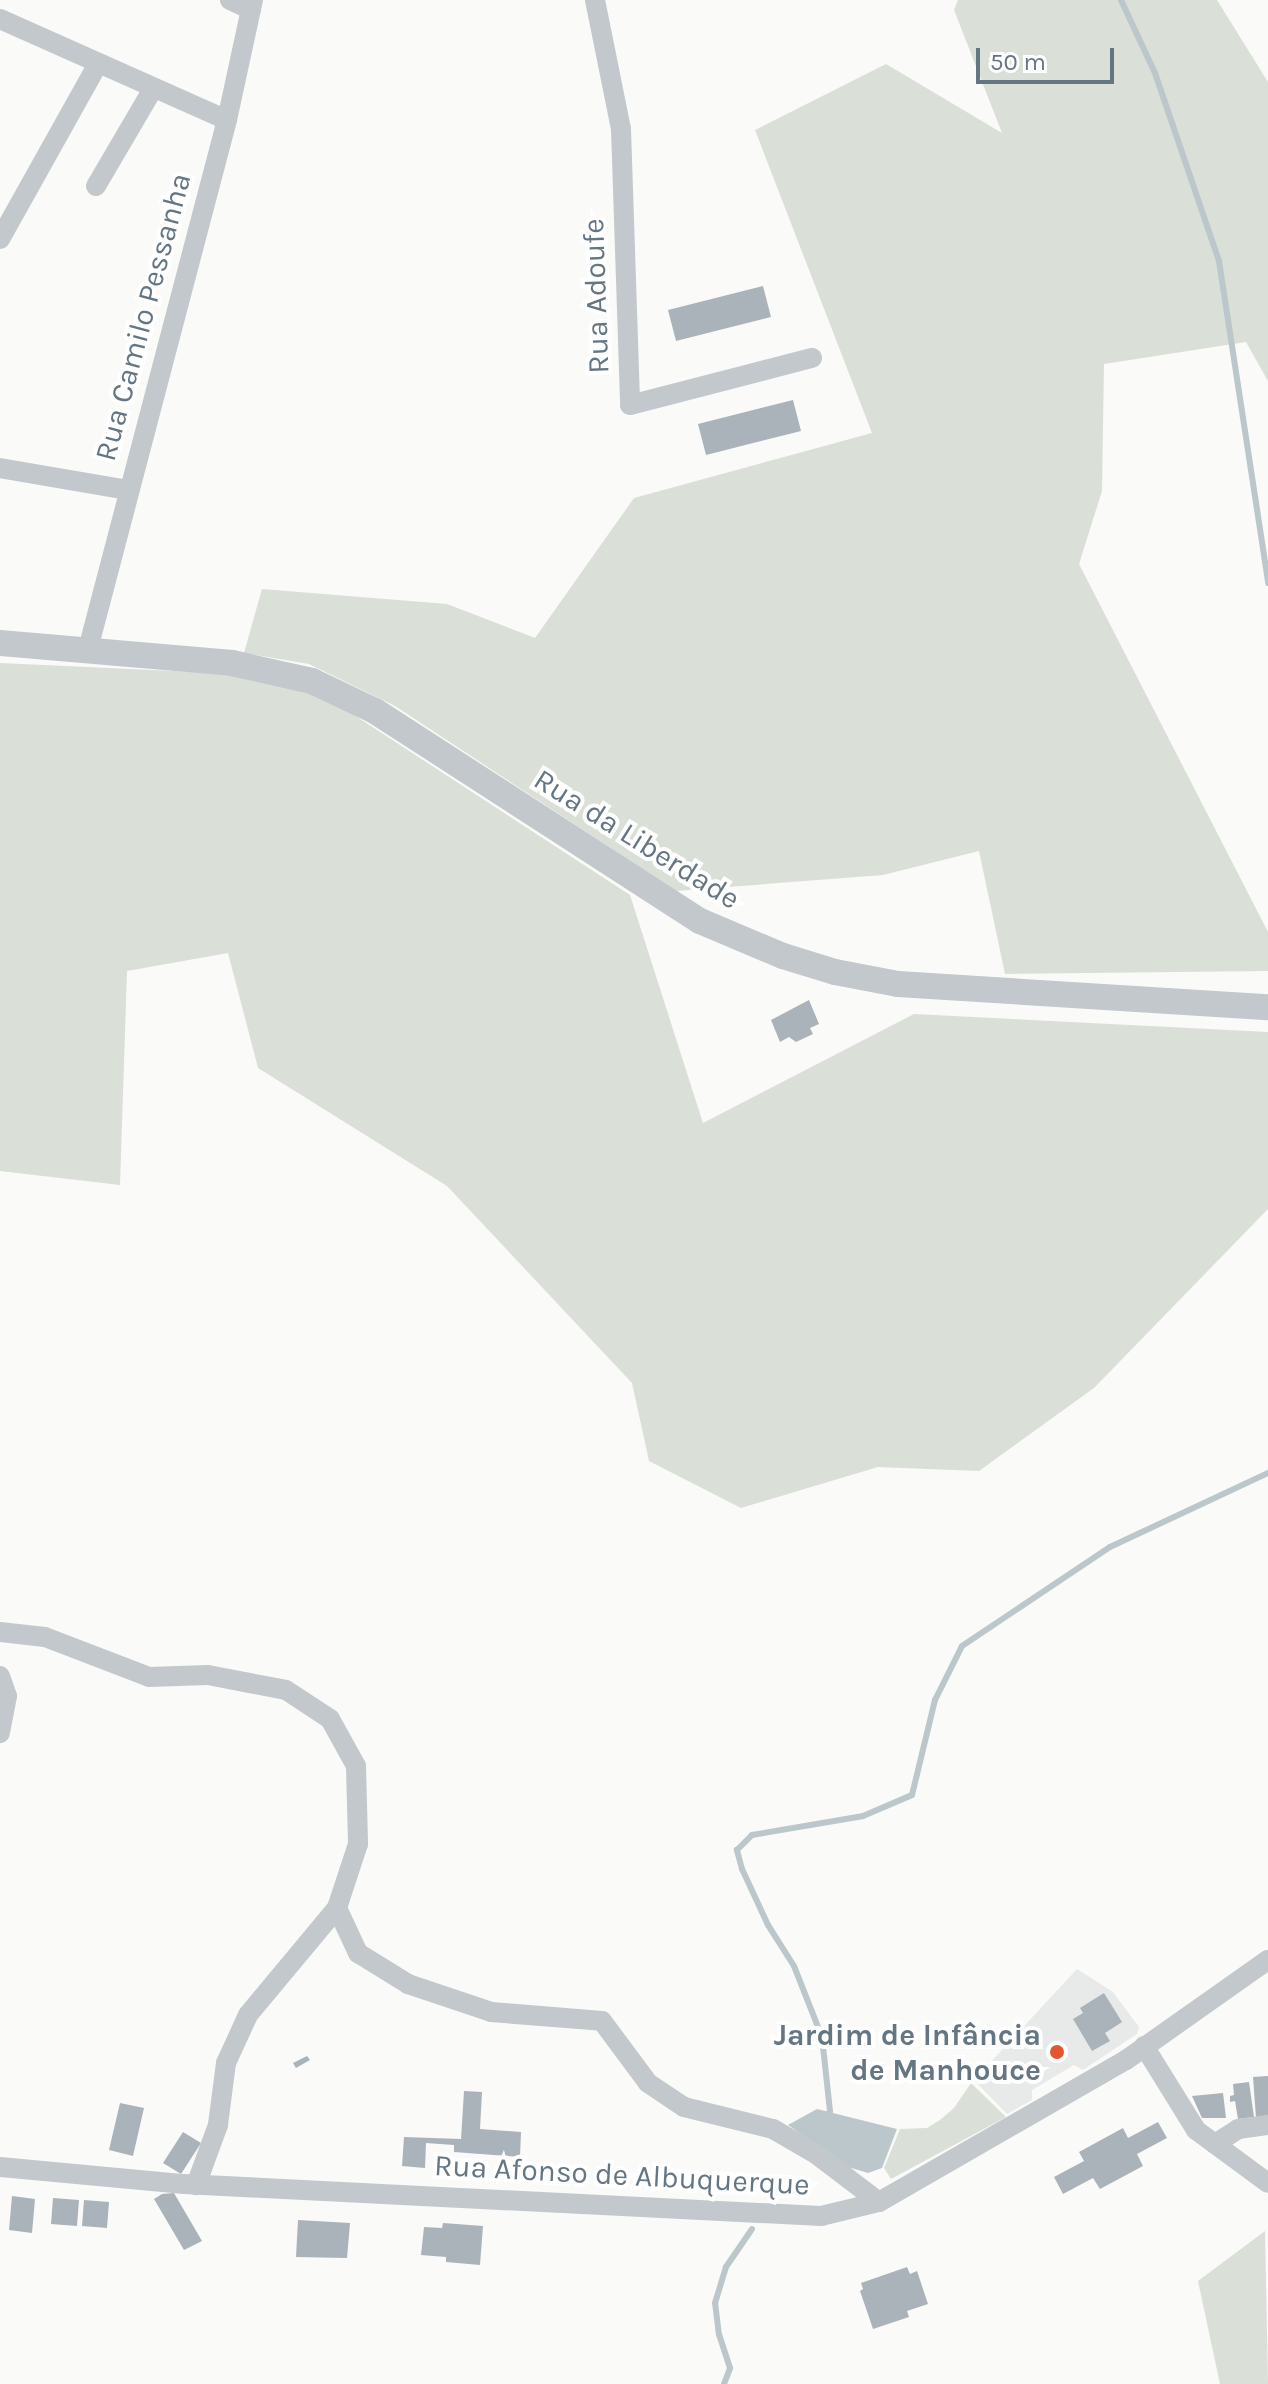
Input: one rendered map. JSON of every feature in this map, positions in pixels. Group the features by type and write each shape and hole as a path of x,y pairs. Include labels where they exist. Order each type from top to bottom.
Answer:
{"street":[{"path":"230,0 252,5"},
{"name":"Rua Adoufe","path":"595,0 621,129 630,405 812,358"},
{"name":"Rua Camilo Pessanha","path":"88,649 127,490 227,120 252,5"},
{"path":"0,19 227,120"},
{"path":"0,239 98,64"},
{"path":"96,186 153,89"},
{"path":"0,468 127,490"},
{"name":"Rua da Liberdade","path":"0,643 232,663 274,670 346,695 700,921 783,956 898,984 1268,1007"},
{"path":"0,1632 45,1637 149,1677 208,1675 286,1690 330,1719 356,1766 358,1844 337,1908 248,2015 226,2063 218,2125 196,2185"},
{"path":"0,1676 7,1696 0,1733"},
{"path":"337,1908 358,1953 408,1984 491,2012 602,2021 648,2083 684,2107 773,2129 816,2154 879,2202"},
{"name":"Rua Afonso de Albuquerque","path":"0,2167 196,2185 821,2216 879,2202 1144,2046 1268,1960"},
{"path":"1144,2046 1196,2130 1268,2183"},
{"path":"1215,2144 1238,2129 1268,2125"}],"shaded area":[{"path":"958,0 1217,0 1268,82 1268,381 1246,342 1104,364 1102,491 1079,564 1268,932 1268,971 1005,974 979,851 883,875 676,891 395,706 309,664 244,653 262,589 447,604 535,638 634,498 872,433 755,130 886,64 1002,133 954,10"},
{"path":"0,663 239,674 328,698 630,895 703,1123 914,1014 1268,1032 1268,1209 1094,1388 979,1471 878,1467 741,1508 649,1461 632,1383 447,1186 258,1068 228,953 127,971 120,1185 0,1171"},
{"name":"Jardim de Infância de Manhouce","path":"1077,1969 1113,1992 1139,2027 1137,2034 1083,2070 1074,2065 1032,2090 1032,2100 1007,2114 974,2080"},
{"path":"971,2083 1006,2117 891,2179 884,2168 900,2129 927,2128 940,2120 954,2108"},
{"path":"817,2109 897,2129 882,2168 868,2173 848,2167 788,2125"},
{"path":"1265,2231 1268,2384 1220,2384 1198,2281"}],"building":[{"path":"763,286 771,317 676,341 668,310"},
{"path":"793,400 801,431 706,455 698,424"},
{"path":"809,1000 819,1024 810,1028 813,1034 796,1042 789,1037 780,1042 771,1020"},
{"path":"1104,1993 1122,2022 1105,2033 1110,2041 1092,2051 1073,2019 1083,2013 1080,2008"},
{"path":"307,2056 310,2060 296,2068 293,2063"},
{"path":"1268,2076 1268,2117 1256,2118 1253,2077"},
{"path":"1249,2082 1254,2117 1238,2119 1235,2101 1230,2102 1230,2096 1234,2095 1233,2084"},
{"path":"464,2091 482,2092 480,2129 521,2132 520,2157 454,2152 454,2145 426,2143 425,2168 402,2166 404,2137 461,2139"},
{"path":"1223,2093 1226,2118 1202,2118 1192,2096"},
{"path":"120,2103 144,2108 133,2156 109,2150"},
{"path":"1158,2122 1167,2138 1137,2154 1143,2166 1100,2189 1093,2178 1063,2194 1054,2177 1084,2161 1079,2152 1123,2128 1128,2138"},
{"path":"183,2132 201,2143 181,2174 163,2163"},
{"path":"174,2193 202,2241 184,2250 154,2199 162,2194"},
{"path":"12,2196 35,2199 32,2233 9,2230"},
{"path":"53,2198 79,2200 77,2226 51,2224"},
{"path":"84,2200 109,2202 107,2228 82,2226"},
{"path":"298,2220 350,2223 347,2258 296,2257"},
{"path":"443,2223 483,2226 480,2265 446,2262 446,2257 421,2255 424,2227 442,2228"},
{"path":"907,2267 910,2274 917,2271 928,2304 907,2311 909,2317 873,2329 860,2291 863,2289 861,2283"}],"waterway":[{"path":"1121,0 1155,73 1219,261 1268,583"},
{"path":"826,2118 830,2111 822,2037 794,1966 768,1925 742,1869 737,1850 752,1835 863,1816 912,1795 935,1700 962,1646 1110,1547 1268,1473"},
{"path":"724,2384 730,2368 719,2335 715,2303 726,2267 752,2229"}],"place":[{"name":"Jardim de Infância de Manhouce","path":"1057,2052"}]}
